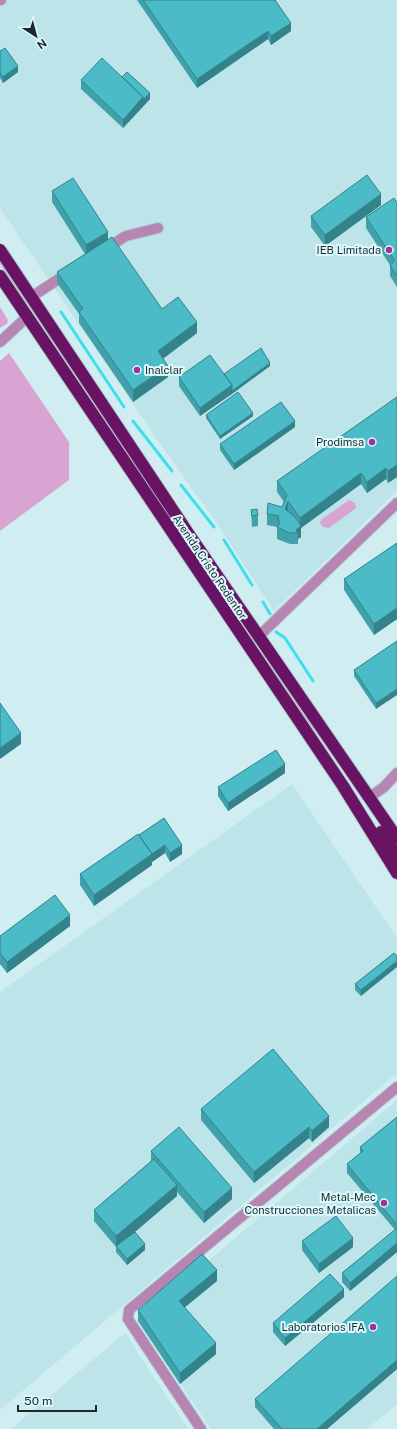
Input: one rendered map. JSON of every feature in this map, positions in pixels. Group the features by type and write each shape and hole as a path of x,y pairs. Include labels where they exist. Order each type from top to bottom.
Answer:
{"highway":[{"name":"Avenida Cristo Redentor","path":"0,250 259,636 397,838"},
{"name":"Avenida Cristo Redentor","path":"0,276 184,553 343,786 397,873"},
{"path":"343,786 364,809 397,856"},
{"path":"384,819 397,830"}],"street":[{"path":"100,253 126,236 158,228"},
{"path":"31,296 73,269"},
{"path":"0,342 28,316"},
{"path":"259,636 397,503"},
{"path":"370,797 384,787 397,773"},
{"path":"201,1429 128,1320 129,1310 397,1087"}],"shaded area":[{"path":"0,0 397,0 397,491 274,611 214,519 160,444 0,208"},
{"path":"0,261 256,645 0,264"},
{"path":"0,307 8,320 7,324 0,328"},
{"path":"9,353 69,442 69,480 0,531 0,361"},
{"path":"349,500 355,503 356,508 329,528 323,527 320,523 321,520"},
{"path":"278,678 363,795 397,847 362,796"},
{"path":"292,784 397,938 397,1073 0,1410 0,992"},
{"path":"397,1100 397,1404 367,1429 211,1429 138,1321"},
{"path":"125,1333 188,1429 11,1429"}],"building":[{"path":"143,0 275,0 291,23 271,36 268,31 197,79"},
{"path":"5,48 18,66 3,77 0,72 0,51"},
{"path":"102,58 143,97 123,120 81,80"},
{"path":"127,72 150,93 143,100 143,97 122,77"},
{"path":"367,175 381,194 325,235 311,216"},
{"path":"73,178 108,232 86,245 52,191"},
{"name":"IEB Limitada","path":"394,198 397,203 397,276 390,265 395,261 366,217"},
{"path":"112,237 162,309 178,297 197,322 158,351 168,366 133,390 79,312 83,309 57,272"},
{"path":"261,348 270,363 232,391 232,385 224,374"},
{"path":"210,355 232,385 200,408 179,377"},
{"path":"238,392 253,413 220,436 206,415"},
{"name":"Prodimsa","path":"397,397 397,465 388,471 386,468 367,482 361,473 300,518 288,501 285,509 295,517 301,526 296,530 298,533 290,533 277,527 280,523 278,518 279,516 267,514 268,503 282,507 287,495 277,481"},
{"path":"281,402 295,421 234,464 220,444"},
{"path":"257,509 258,515 252,516 251,510"},
{"path":"397,543 397,608 374,624 344,579"},
{"path":"397,641 397,689 376,703 354,670"},
{"path":"0,703 21,733 0,748"},
{"path":"276,750 285,764 228,803 218,787"},
{"path":"164,818 182,845 170,853 165,845 152,854 139,835"},
{"path":"138,834 152,854 94,895 80,874"},
{"path":"55,895 70,915 7,962 0,953 0,936"},
{"path":"394,953 397,956 397,961 361,990 355,984"},
{"path":"273,1049 329,1116 312,1131 309,1127 254,1172 201,1109"},
{"name":"Metal-Mec Construcciones Metalicas","path":"397,1117 397,1225 347,1164 363,1151 360,1147"},
{"path":"179,1127 232,1188 204,1212 151,1151"},
{"path":"154,1159 177,1185 116,1236 94,1210"},
{"path":"336,1216 353,1238 319,1264 302,1241"},
{"path":"397,1228 397,1243 350,1283 342,1273"},
{"path":"135,1232 145,1244 127,1259 116,1246"},
{"path":"202,1254 217,1270 179,1301 216,1343 180,1373 138,1310"},
{"path":"330,1274 344,1289 285,1338 273,1323"},
{"name":"Laboratorios IFA","path":"397,1276 397,1360 317,1429 282,1429 255,1399"}],"waterway":[{"path":"61,312 124,407"},
{"path":"133,421 172,471"},
{"path":"181,485 214,527"},
{"path":"224,540 252,585"},
{"path":"263,602 270,614"},
{"path":"276,632 285,638 313,681"}],"place":[{"name":"IEB Limitada","path":"389,250"},
{"name":"Inalclar","path":"137,370"},
{"name":"Prodimsa","path":"372,442"},
{"name":"Metal-Mec Construcciones Metalicas","path":"384,1203"},
{"name":"Laboratorios IFA","path":"373,1327"}]}
